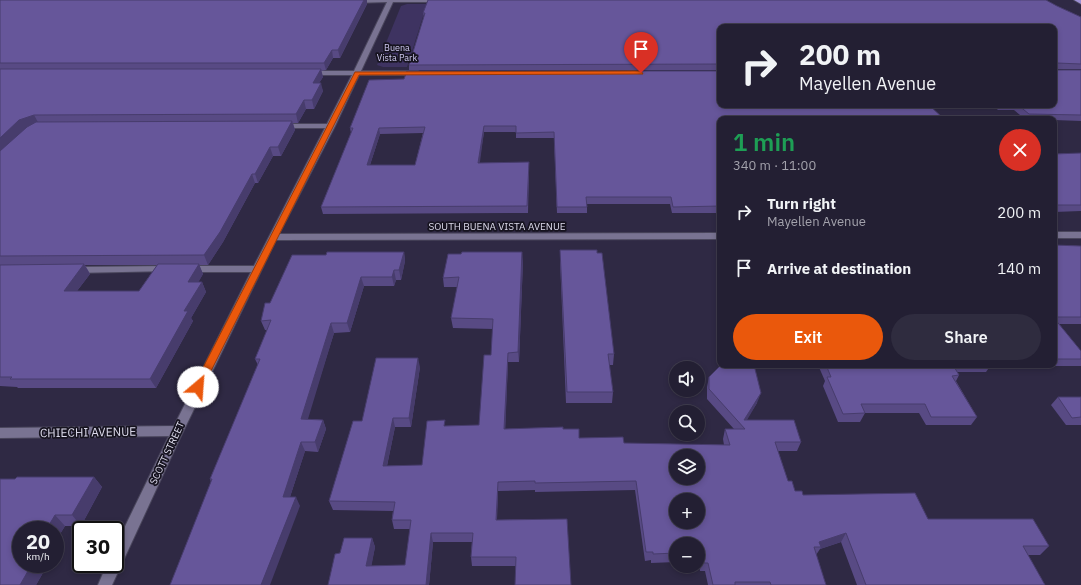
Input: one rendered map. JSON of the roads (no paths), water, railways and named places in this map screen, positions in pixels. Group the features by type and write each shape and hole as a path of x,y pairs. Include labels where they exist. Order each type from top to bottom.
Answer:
{"main road":[{"path":"1077,0 1081,2"}],"street":[{"name":"SCOTT STREET","path":"124,544 177,431 273,237 331,126 391,0"},
{"path":"351,1 446,0"},
{"path":"302,73 429,73"},
{"path":"270,126 331,126"},
{"path":"1057,235 1081,235"},
{"name":"SOUTH BUENA VISTA AVENUE","path":"273,237 717,236"},
{"path":"60,270 258,269"},
{"name":"CHIECHI AVENUE","path":"0,433 177,431"},
{"name":"SCOTT STREET","path":"105,585 110,573"}],"park label":[{"name":"Buena Vista Park","path":"397,52"}]}
